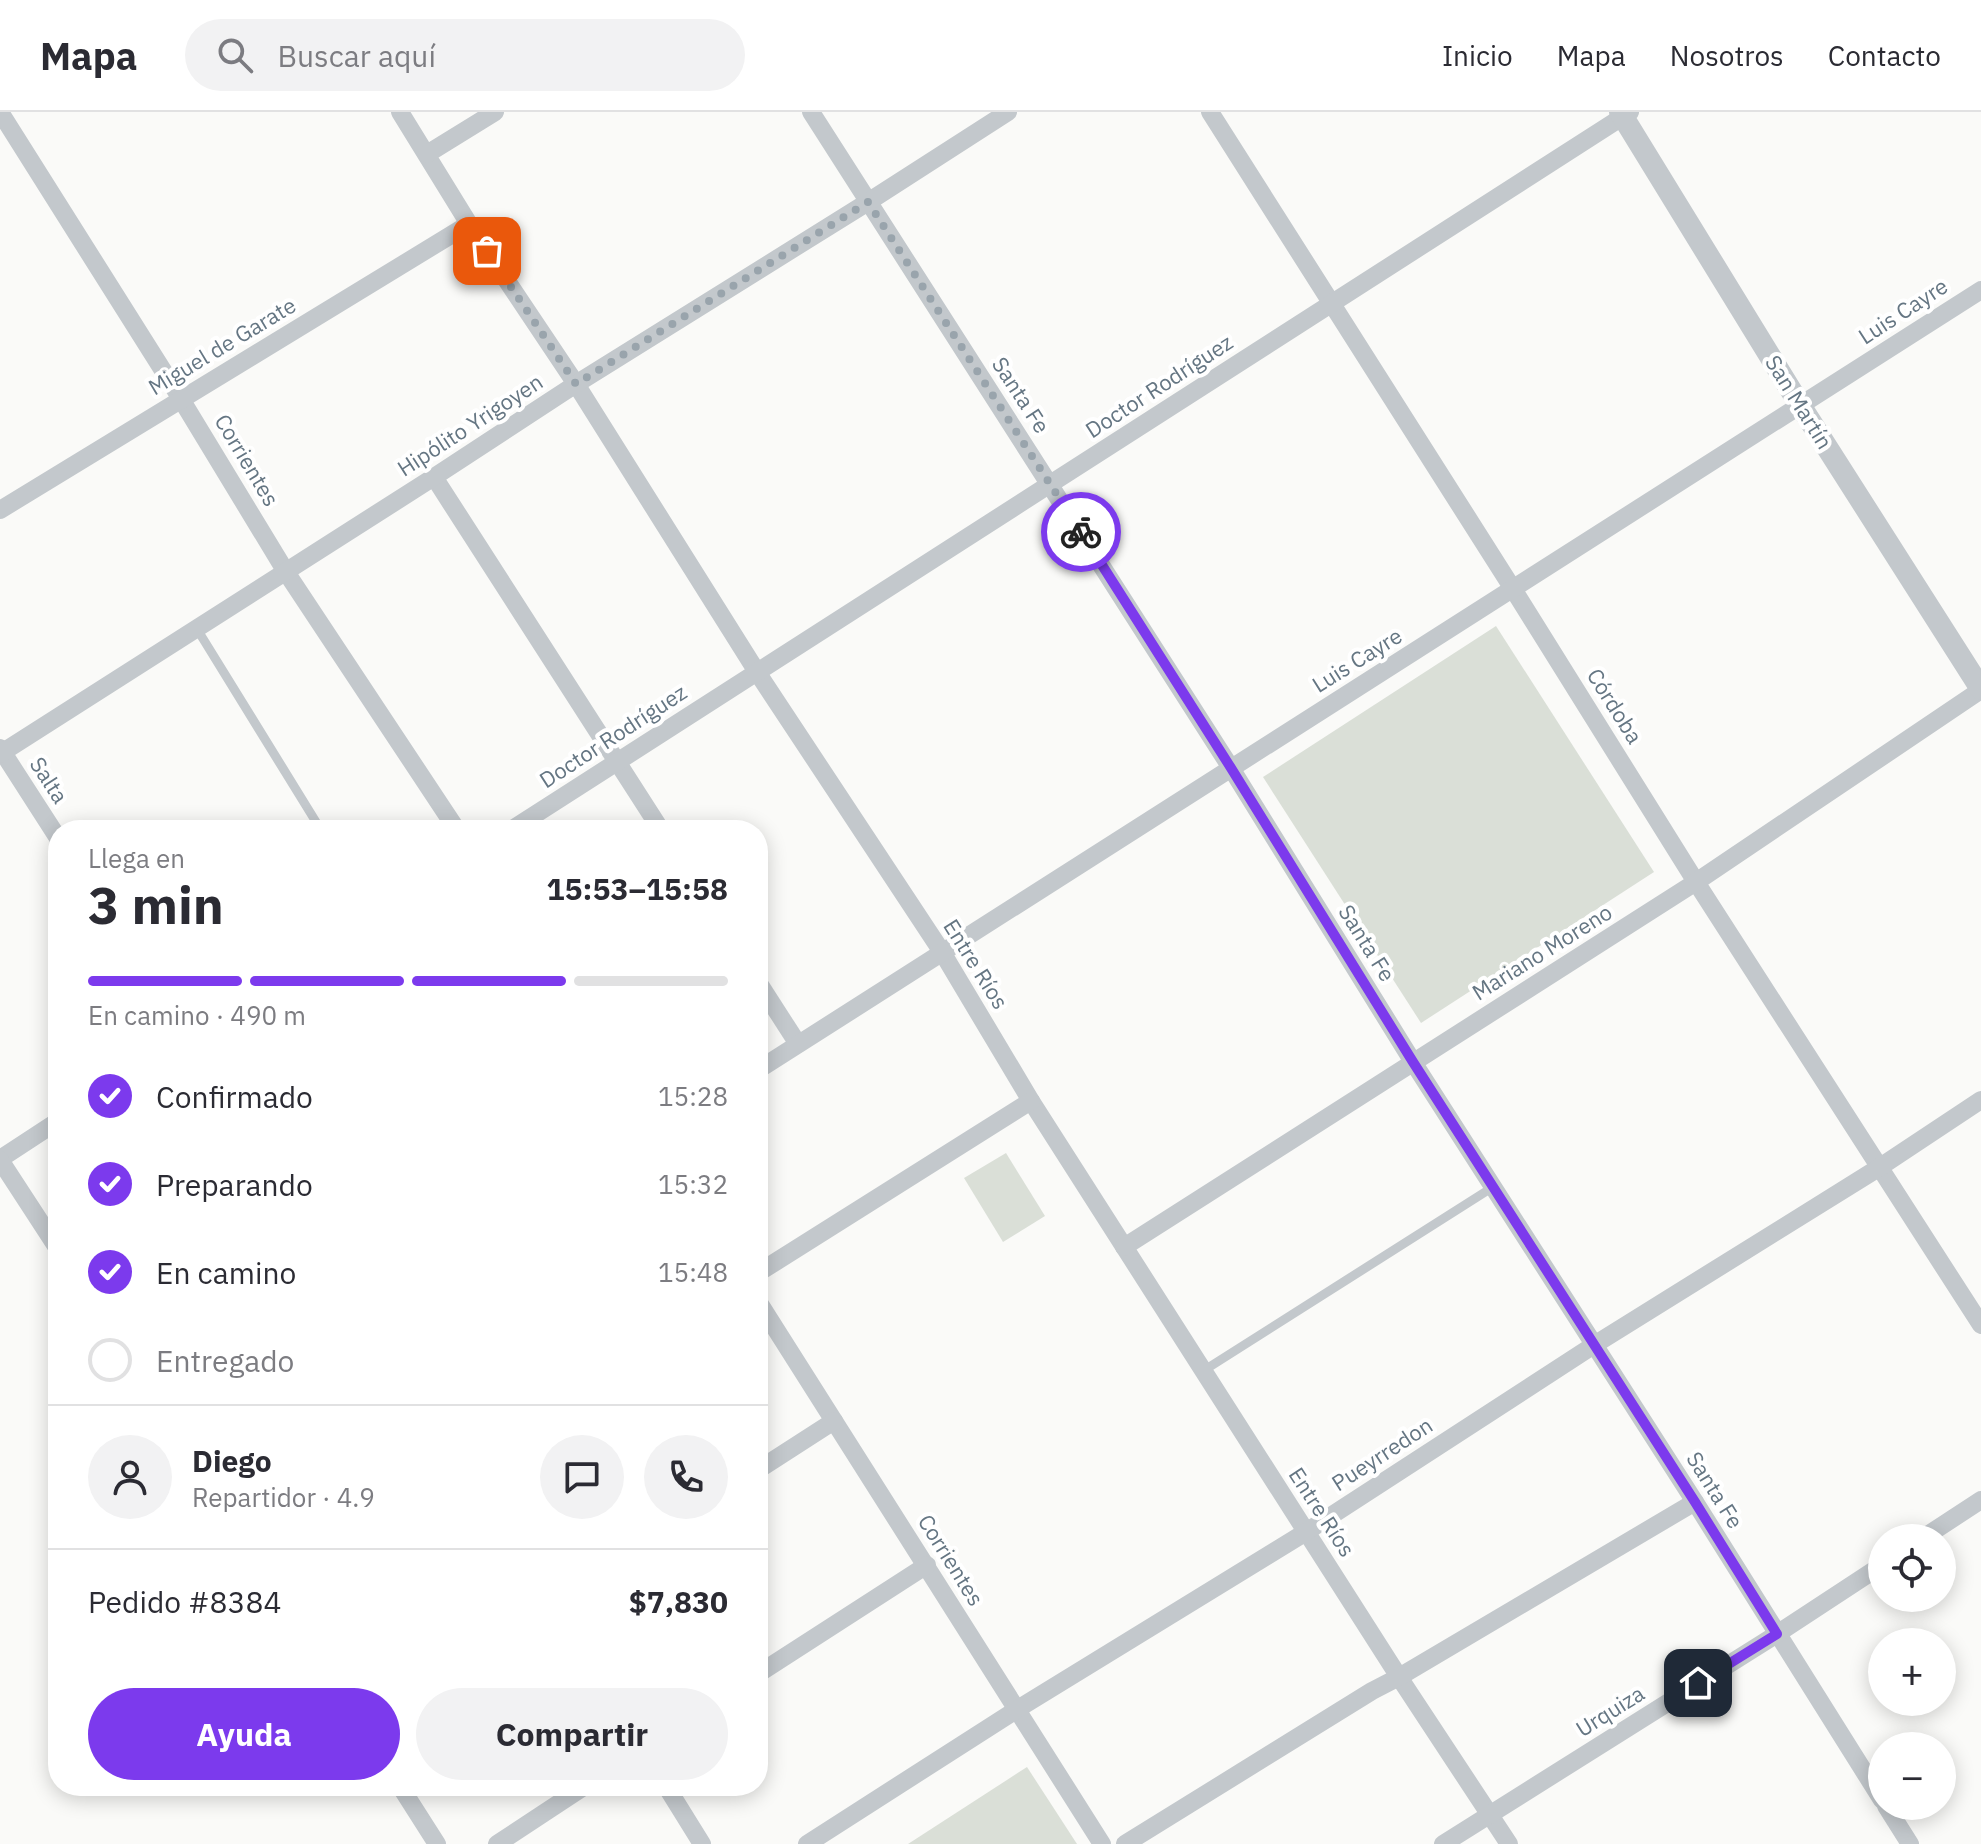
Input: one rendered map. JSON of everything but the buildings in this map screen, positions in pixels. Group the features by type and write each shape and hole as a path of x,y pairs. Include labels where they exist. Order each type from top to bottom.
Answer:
{"street":[{"name":"Corrientes","path":"0,112 286,572 450,820"},
{"name":"Entre Ríos","path":"400,112 757,672 942,952 1031,1101 1509,1844"},
{"path":"427,154 495,112"},
{"name":"Santa Fe","path":"811,112 1231,768 1413,1062 1868,1778"},
{"name":"Hipólito Yrigoyen","path":"1,751 1008,112"},
{"name":"Córdoba","path":"1210,112 1696,882 1981,1325"},
{"name":"Doctor Rodríguez","path":"527,820 1625,114"},
{"name":"San Martín","path":"1625,114 1800,405 1981,690"},
{"name":"Miguel de Garate","path":"0,510 469,224"},
{"name":"Luis Cayre","path":"768,1064 1981,290"},
{"path":"434,477 655,820"},
{"name":"Mariano Moreno","path":"1124,1247 1696,882 1981,690"},
{"name":"Salta","path":"1,751 48,823"},
{"path":"768,998 798,1044"},
{"name":"Pueyrredon","path":"807,1844 1016,1710 1306,1532 1981,1100"},
{"path":"768,1267 1031,1101"},
{"path":"48,1128 0,1160 48,1234"},
{"name":"Corrientes","path":"768,1317 1102,1844"},
{"path":"768,1464 834,1421"},
{"path":"1944,1524 1981,1500"},
{"path":"1125,1844 1372,1691 1695,1502"},
{"path":"768,1668 927,1565"},
{"name":"Urquiza","path":"1443,1844 1868,1574"},
{"path":"406,1796 437,1844"},
{"path":"497,1844 570,1796"},
{"path":"672,1796 702,1844"},
{"path":"1895,1820 1910,1844"}],"lane":[{"path":"197,629 315,820"},
{"path":"1203,1371 1493,1187"}],"shaded area":[{"path":"1496,626 1654,872 1421,1023 1263,777"},
{"path":"1006,1153 1045,1216 1003,1242 964,1178"},
{"path":"1027,1767 1077,1844 908,1844"}],"way so far":[{"path":"487,251 576,384 868,202 1081,532"}],"route":[{"path":"1081,532 1777,1634 1698,1683"}]}
